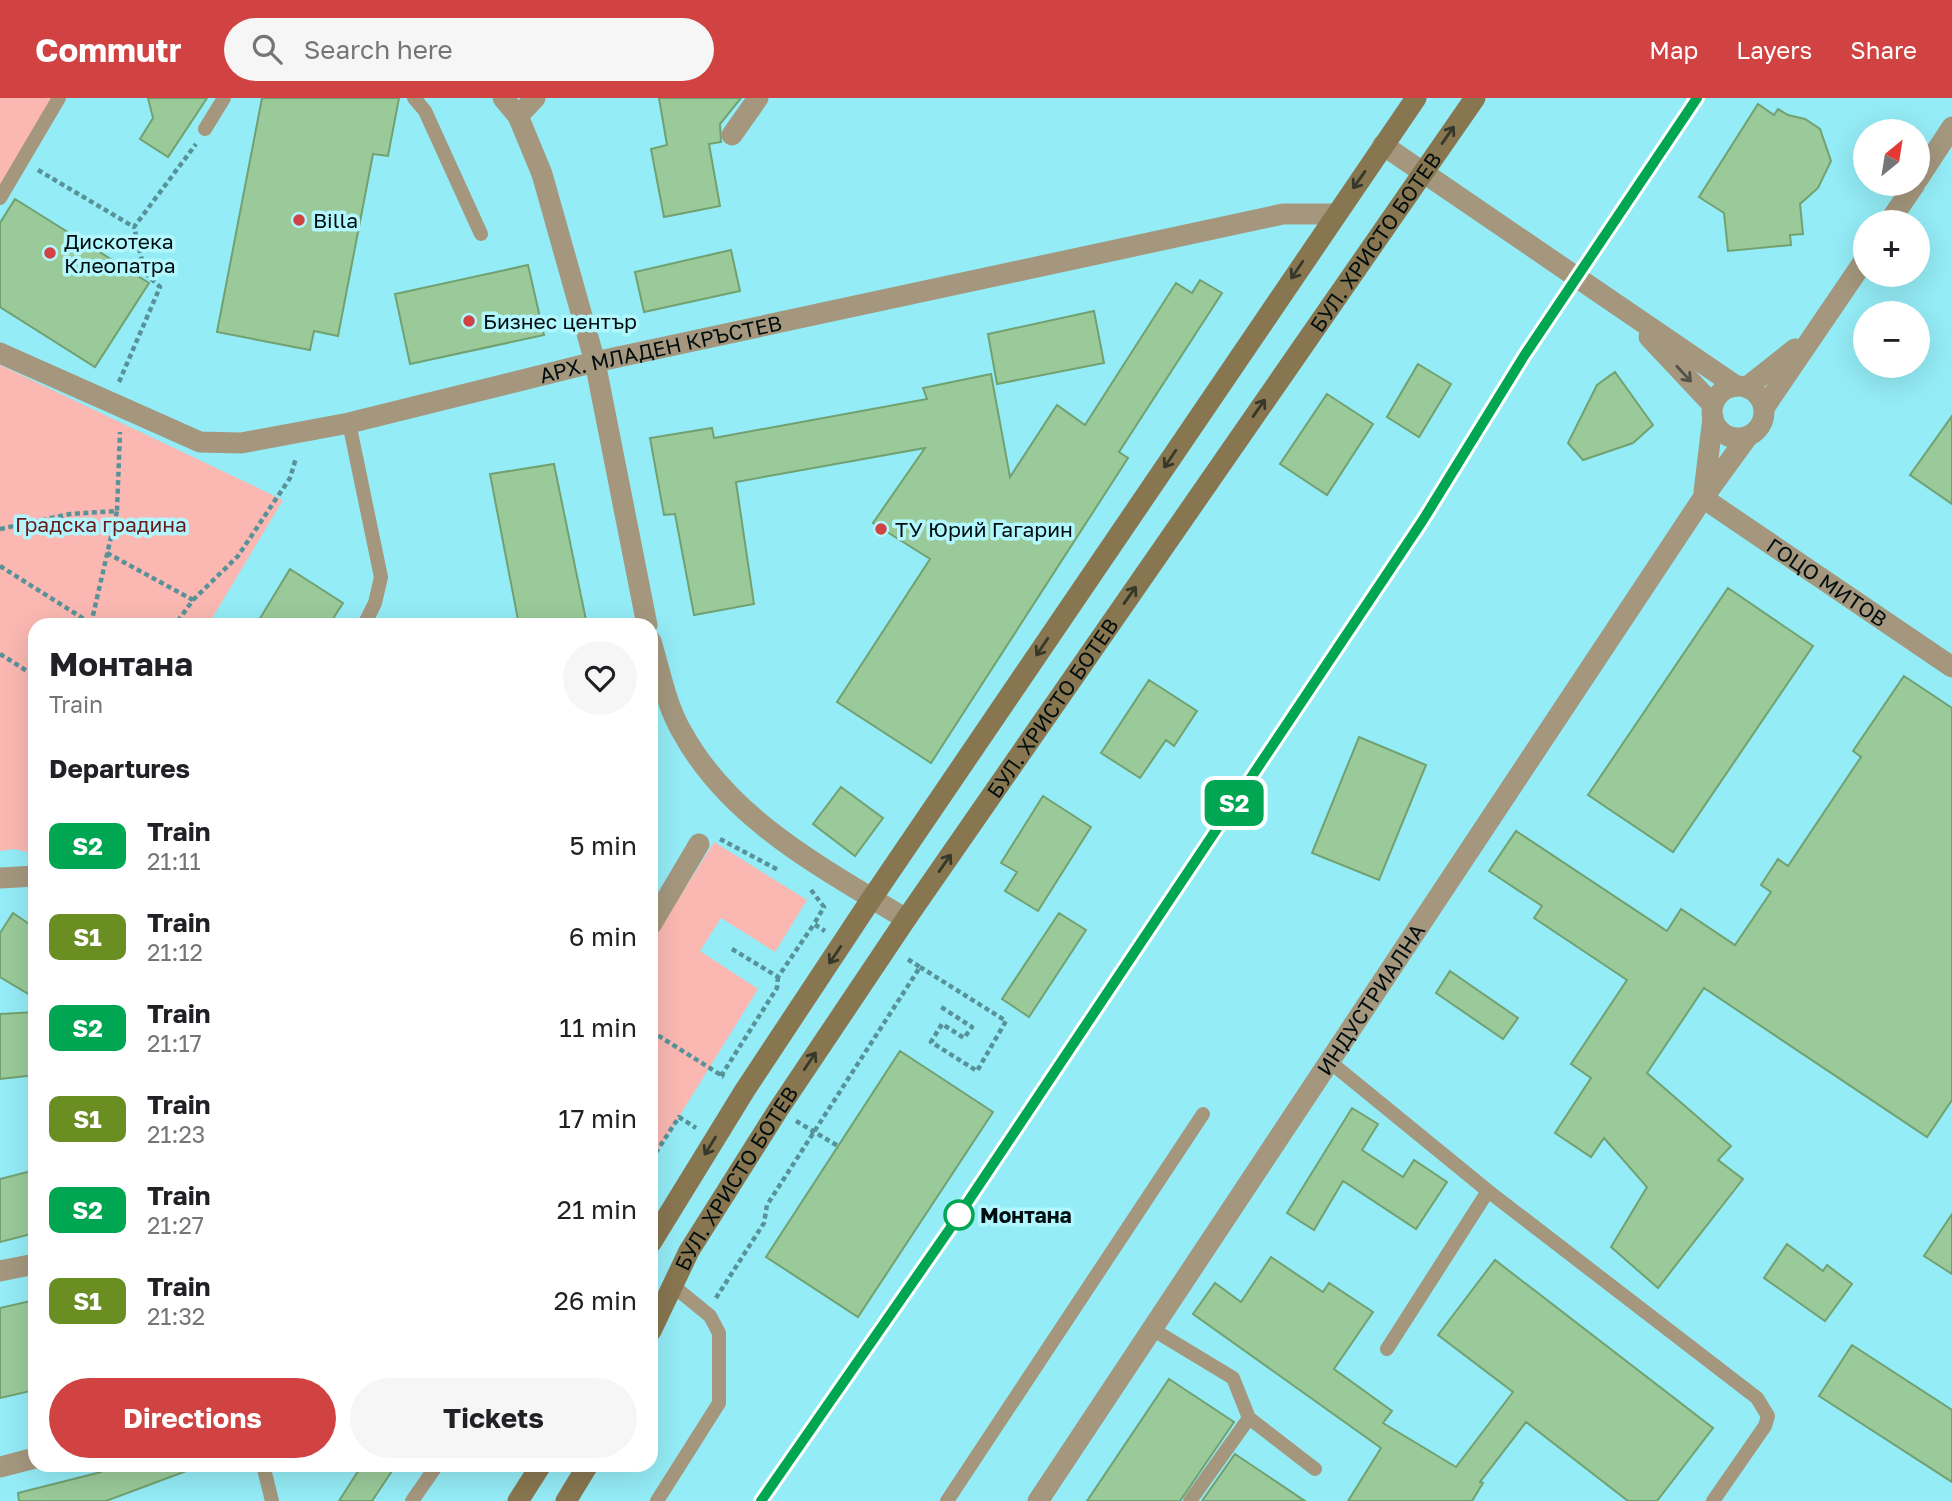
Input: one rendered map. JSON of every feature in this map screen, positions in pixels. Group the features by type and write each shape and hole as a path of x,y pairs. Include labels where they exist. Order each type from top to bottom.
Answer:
{"main road":[{"name":"БУЛ. ХРИСТО БОТЕВ","path":"658,1232 745,1090 872,898 1416,98"},
{"name":"БУЛ. ХРИСТО БОТЕВ","path":"658,1315 672,1284 778,1110 906,919 1475,98"},
{"path":"518,1501 537,1472"},
{"path":"566,1501 584,1472"}],"street":[{"path":"503,98 519,116 542,174 595,362 646,618"},
{"path":"519,116 535,98"},
{"path":"732,135 758,98"},
{"path":"1930,160 1952,127"},
{"path":"1383,145 1622,308 1741,387 1758,395 1764,408"},
{"name":"АРХ. МЛАДЕН КРЪСТЕВ","path":"0,353 200,442 241,443 349,423 595,362 1283,214 1335,214"},
{"path":"1622,308 1713,411 1726,435 1748,436 1761,424 1764,408 1853,278"},
{"path":"1713,411 1721,392 1741,387 1787,356 1826,318"},
{"name":"ИНДУСТРИАЛНА","path":"1703,498 1709,468 1713,411"},
{"name":"ИНДУСТРИАЛНА","path":"1038,1501 1703,498 1748,436"},
{"name":"ГОЦО МИТОВ","path":"1703,498 1952,667"},
{"path":"658,662 680,730 705,770 734,803 788,843 906,919"},
{"path":"658,913 699,844"},
{"path":"0,878 28,876"},
{"path":"0,1271 28,1265"},
{"path":"0,1467 28,1460"}],"lane":[{"path":"0,198 59,98"},
{"path":"205,129 224,98"},
{"path":"414,98 425,111 481,234"},
{"path":"349,423 381,577 375,603 368,618"},
{"path":"1330,1062 1488,1191 1757,1398 1768,1416 1765,1426 1713,1501"},
{"path":"947,1501 1203,1114"},
{"path":"1387,1349 1488,1191"},
{"path":"657,1501 719,1403 719,1332 710,1316 672,1284"},
{"path":"1152,1329 1233,1378 1249,1418 1315,1469"},
{"path":"1190,1501 1249,1418"},
{"path":"265,1472 272,1501"},
{"path":"412,1501 432,1472"}],"path":[{"path":"134,227 205,129"},
{"path":"22,160 134,227 145,273 160,287 117,386 121,407 117,511 93,618"},
{"path":"180,618 193,600 238,556 290,478 303,432"},
{"path":"0,529 70,514 117,511"},
{"path":"107,553 193,600"},
{"path":"0,565 83,618"},
{"path":"0,654 28,672"},
{"path":"699,844 715,837 732,843 790,877"},
{"path":"721,1076 777,988 778,977 824,907 812,891 801,884"},
{"path":"814,924 835,937"},
{"path":"887,948 1006,1021 977,1071 931,1042 942,1024 964,1038 972,1027 940,1007"},
{"path":"732,949 778,977"},
{"path":"723,1287 764,1223 767,1205 920,967"},
{"path":"658,1036 745,1090"},
{"path":"778,1110 838,1146"},
{"path":"658,1149 679,1117 701,1131"}],"green space":[{"path":"0,98 59,98 0,198"},
{"name":"Градска градина","path":"0,365 283,500 212,618 28,618 28,852 14,849 0,851"},
{"path":"714,842 807,900 775,952 721,918 700,951 758,989 658,1151 658,932"}],"building":[{"path":"148,98 207,98 168,157 140,139 153,118"},
{"name":"Billa","path":"262,98 399,98 388,156 373,154 338,336 314,331 310,350 217,332"},
{"path":"659,98 741,98 720,124 721,142 709,144 720,206 664,217 651,149 667,145"},
{"path":"1758,104 1774,115 1778,109 1788,115 1805,119 1820,129 1831,161 1818,188 1800,204 1803,234 1790,235 1791,245 1728,251 1724,213 1699,197"},
{"name":"Дискотека Клеопатра","path":"15,199 149,283 95,367 0,307 0,223"},
{"path":"731,250 740,291 644,312 635,272"},
{"path":"528,265 544,335 410,364 395,294"},
{"path":"1200,280 1222,293 1119,452 1128,458 931,763 837,702 930,559 873,523 925,448 736,482 754,604 694,615 675,514 664,515 650,438 712,428 714,438 927,399 923,388 991,374 1010,477 1057,405 1085,425 1176,283 1192,293"},
{"path":"1094,311 1104,363 997,384 988,334"},
{"path":"1418,364 1451,384 1419,437 1387,417"},
{"path":"1615,372 1653,425 1633,443 1583,460 1568,443 1597,385"},
{"path":"1327,394 1373,424 1327,495 1280,464"},
{"path":"1952,416 1952,504 1910,475"},
{"path":"554,464 586,618 518,618 490,474"},
{"path":"290,569 343,603 333,618 260,618"},
{"path":"1728,588 1813,646 1673,852 1588,795"},
{"path":"1904,676 1952,708 1952,1100 1927,1137 1704,988 1647,1073 1731,1146 1718,1160 1743,1179 1658,1288 1611,1247 1647,1187 1604,1138 1591,1157 1555,1133 1591,1078 1571,1064 1627,980 1534,918 1542,906 1489,871 1516,831 1667,931 1681,909 1735,945 1771,892 1761,885 1778,859 1788,866 1861,757 1853,751"},
{"path":"1149,680 1197,711 1174,746 1166,740 1140,778 1101,753"},
{"path":"1359,737 1426,765 1379,880 1312,853"},
{"path":"841,787 883,818 855,856 813,824"},
{"path":"1043,796 1091,827 1038,911 1005,891 1017,872 1001,863"},
{"path":"13,913 28,923 28,994 0,977 0,933"},
{"path":"1059,913 1086,930 1029,1017 1002,999"},
{"path":"1450,971 1518,1018 1503,1039 1436,993"},
{"path":"28,1012 28,1076 0,1079 0,1014"},
{"path":"900,1051 993,1112 858,1317 766,1257"},
{"path":"1352,1108 1378,1124 1362,1150 1403,1177 1414,1160 1447,1182 1416,1229 1343,1181 1314,1230 1287,1213"},
{"path":"28,1172 28,1235 0,1242 0,1179"},
{"path":"1952,1214 1952,1274 1924,1256"},
{"path":"1787,1244 1823,1271 1827,1265 1852,1284 1825,1321 1764,1278"},
{"path":"1271,1257 1323,1292 1329,1283 1373,1312 1334,1369 1392,1411 1383,1423 1456,1467 1513,1392 1438,1335 1495,1260 1713,1428 1657,1501 1628,1501 1526,1422 1480,1482 1483,1483 1472,1501 1348,1501 1381,1448 1193,1314 1215,1283 1241,1302"},
{"path":"28,1302 28,1392 0,1398 0,1308"},
{"path":"1852,1345 1952,1410 1952,1482 1819,1396"},
{"path":"1169,1379 1234,1422 1180,1501 1087,1501"},
{"path":"1235,1454 1305,1501 1202,1501"},
{"path":"101,1472 184,1472 106,1501 19,1501 18,1493"},
{"path":"358,1472 391,1472 372,1501 339,1501"}],"railway":[{"path":"762,1501 949,1230 1423,520 1524,356 1697,98"}],"train":[{"name":"S2","path":"761,1501 949,1230 1423,520 1524,356 1697,98"}],"place":[{"name":"Billa","path":"299,220"},
{"name":"Дискотека Клеопатра","path":"50,253"},
{"name":"Бизнес център","path":"469,321"},
{"name":"ТУ Юрий Гагарин","path":"881,529"},
{"name":"Монтана","path":"959,1215"}]}
